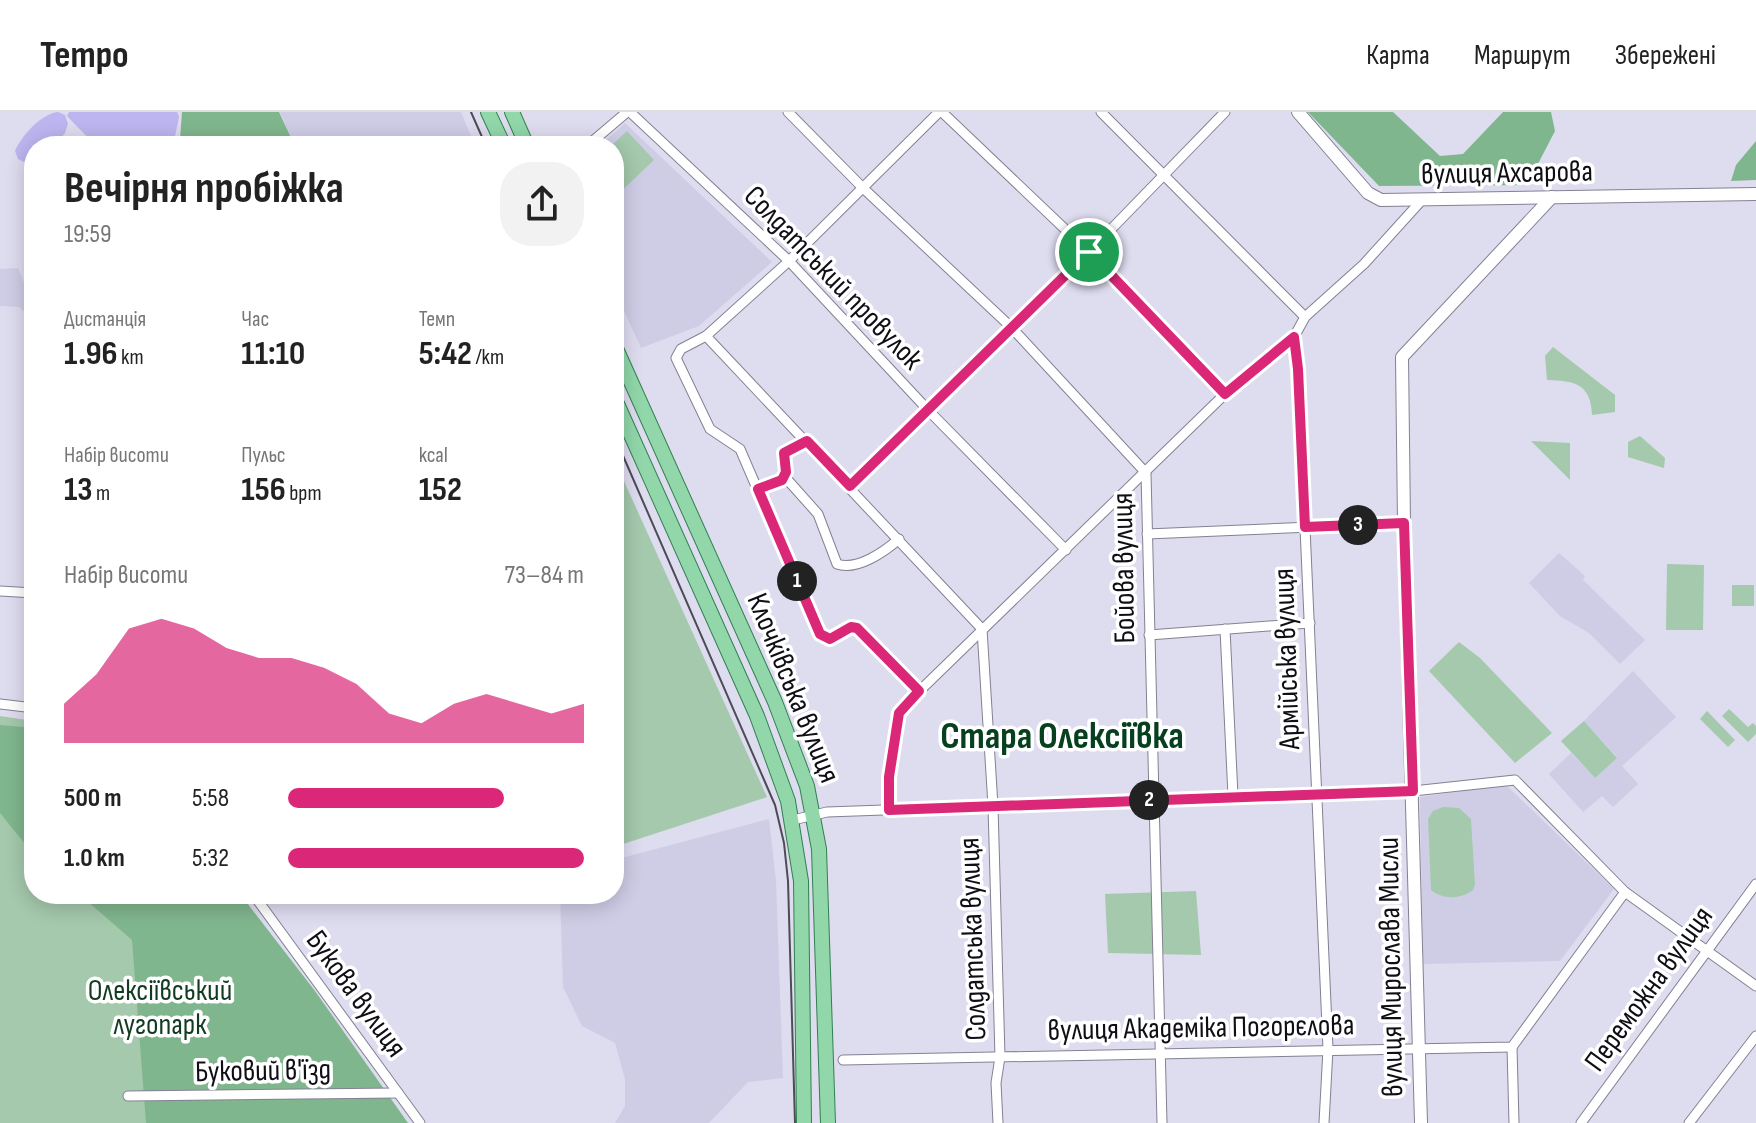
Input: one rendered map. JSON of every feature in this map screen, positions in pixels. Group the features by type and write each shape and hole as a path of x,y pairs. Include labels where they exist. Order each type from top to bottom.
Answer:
{"main road":[{"path":"488,112 499,136"},
{"path":"512,112 523,136"},
{"name":"Клочківська вулиця","path":"624,366 798,757 813,815 819,860 828,1123"},
{"name":"Клочківська вулиця","path":"624,419 757,716 793,820 801,881 804,1123"}],"street":[{"path":"599,136 628,112"},
{"name":"Солдатський провулок","path":"628,112 789,261 928,410 1066,550"},
{"name":"Бойова вулиця","path":"788,112 863,188 1011,327 1146,473 1162,1123"},
{"path":"919,691 857,628 851,627 830,639 820,634 740,449 710,429 677,364 676,358 681,349 706,336 789,261 941,112 1089,252 1225,394"},
{"path":"1101,112 1305,317"},
{"path":"850,486 1089,252 1225,112"},
{"name":"вулиця Ахсарова","path":"1298,112 1368,193 1381,200 1756,194"},
{"name":"вулиця Мирослава Мисли","path":"1421,1123 1402,357 1552,197"},
{"path":"889,810 889,777 899,713 1225,394 1294,337 1305,317 1364,264 1421,201"},
{"path":"706,336 982,629"},
{"name":"Армійська вулиця","path":"1294,337 1298,369 1328,1049 1324,1123"},
{"path":"807,441 784,453 785,477 818,514 837,564 846,566 880,554 899,539"},
{"path":"758,489 785,477"},
{"path":"1147,534 1404,523"},
{"path":"0,591 24,592"},
{"path":"1149,635 1310,623"},
{"name":"Солдатська вулиця","path":"982,629 993,806 1000,1057 996,1083 998,1123"},
{"path":"1225,629 1233,796"},
{"path":"0,704 24,707"},
{"path":"793,820 813,815 889,810 1413,791 1515,780 1625,892 1756,986"},
{"name":"Переможна вулиця","path":"1581,1123 1756,884"},
{"path":"1514,1123 1512,1047 1625,892"},
{"name":"Букова вулиця","path":"260,904 420,1123"},
{"path":"1689,1123 1756,1036"},
{"name":"вулиця Академіка Погорєлова","path":"843,1060 1512,1047"},
{"name":"Буковий в'їзд","path":"128,1096 398,1093"}],"shaded area":[{"path":"58,112 65,115 68,124 65,133 62,136 24,136 24,162 18,159 15,151 22,138 27,132 39,121"},
{"path":"69,112 177,112 179,117 175,136 86,136 67,116"},
{"path":"280,112 461,112 471,136 291,136"},
{"path":"625,123 772,262 699,326 641,348 624,311 624,136 610,136"},
{"path":"18,268 24,283 24,311 19,307 0,306 0,269"},
{"path":"1559,553 1645,640 1620,664 1589,633 1560,616 1529,583"},
{"path":"1633,671 1676,717 1622,766 1638,784 1613,807 1602,796 1583,812 1549,774 1571,753 1595,778 1617,757 1584,721"},
{"path":"1506,785 1614,889 1560,961 1423,964 1420,797"},
{"path":"769,819 776,881 783,1078 748,1082 709,1123 615,1123 625,1106 625,1079 615,1043 582,1026 563,987 560,904 624,904 624,857"}],"green space":[{"path":"182,112 279,112 290,136 180,136"},
{"path":"1308,112 1393,112 1440,156 1463,154 1503,112 1551,112 1555,131 1527,185 1379,186"},
{"path":"627,131 654,160 624,188 624,136"},
{"path":"1756,141 1756,180 1731,181 1736,165"},
{"path":"1553,347 1615,395 1615,412 1592,415 1588,396 1579,386 1547,380 1545,356"},
{"path":"1640,436 1665,458 1664,468 1628,457 1628,442"},
{"path":"1531,441 1570,443 1570,480"},
{"path":"624,481 767,797 624,844"},
{"path":"1667,564 1704,565 1703,630 1666,630"},
{"path":"1732,585 1754,585 1754,606 1732,606"},
{"path":"1459,642 1480,658 1552,733 1515,763 1429,671"},
{"path":"1729,709 1748,727 1753,723 1756,726 1756,734 1748,742 1722,716"},
{"path":"1707,711 1735,740 1728,747 1700,719"},
{"name":"Олексіївський лугопарк","path":"0,716 24,720 24,904 248,904 399,1123 0,1123"},
{"path":"1584,721 1617,758 1595,778 1561,741"},
{"path":"0,725 24,727 24,843 0,813"},
{"path":"1443,807 1459,808 1471,819 1475,885 1469,893 1458,897 1447,897 1431,890 1428,819 1433,811"},
{"path":"1196,891 1201,955 1108,953 1105,894"},
{"name":"Олексіївський лугопарк","path":"91,904 248,904 315,991 408,1123 146,1123 132,940"}],"tram line":[{"path":"471,112 482,136"},
{"path":"624,458 775,805 784,843 788,881 795,1123"}],"district":[{"name":"Стара Олексіївка","path":"1062,736"}],"route":[{"path":"1089,252 1225,394 1294,337 1305,527 1404,523 1413,791 889,810 889,777 899,713 919,691 857,628 851,627 830,639 820,634 758,489 782,480 786,472 784,453 807,441 850,486 1089,252"}]}
